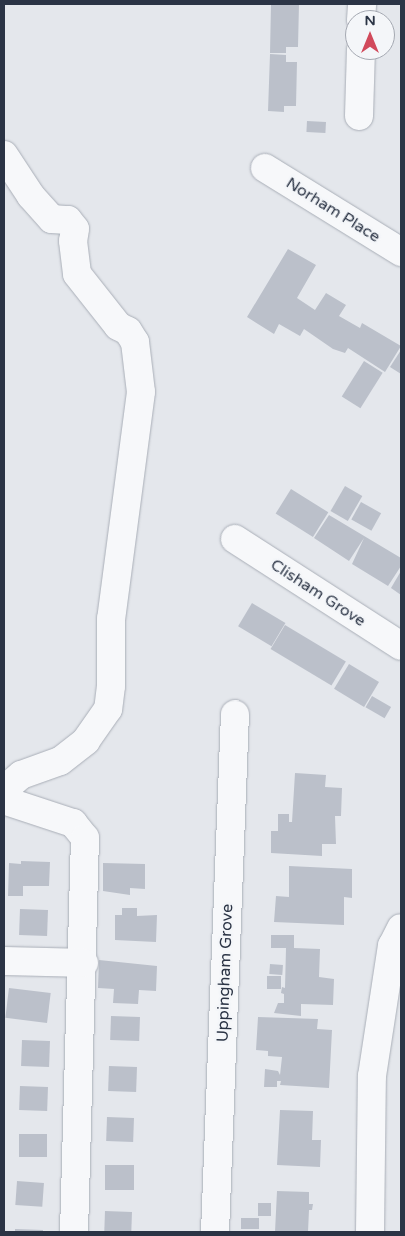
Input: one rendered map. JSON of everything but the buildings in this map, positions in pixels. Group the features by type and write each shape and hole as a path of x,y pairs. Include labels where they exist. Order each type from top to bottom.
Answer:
{"street":[{"path":"359,116 361,60"},
{"path":"4,155 31,196 52,218 68,220 75,229 73,241 78,274 118,326 128,332 135,342 141,392 111,619 112,686 108,709 86,741 60,762 22,775 4,790 6,801 73,823 85,838 84,963 74,1232"},
{"name":"Norham Place","path":"265,168 401,252"},
{"name":"Clisham Grove","path":"235,539 401,646"},
{"name":"Uppingham Grove","path":"216,1232 235,714"},
{"path":"370,1232 372,1076 384,1010 392,946 401,928"},
{"path":"4,961 84,963"}]}
